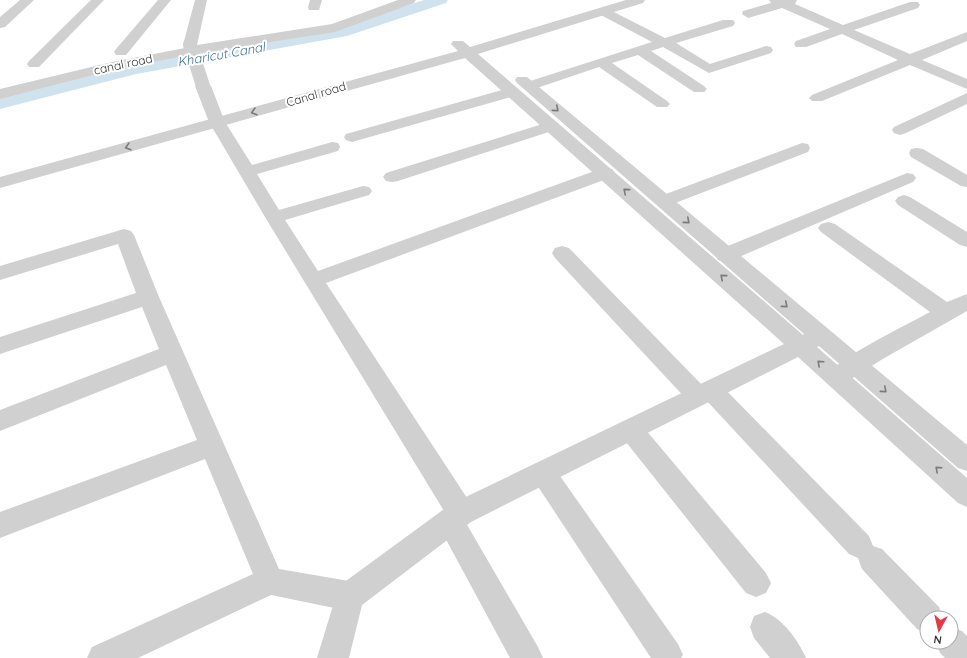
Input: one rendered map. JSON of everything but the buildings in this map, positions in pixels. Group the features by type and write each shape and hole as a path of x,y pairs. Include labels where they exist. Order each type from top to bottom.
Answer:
{"street":[{"path":"0,24 28,0"},
{"path":"34,64 98,0"},
{"path":"121,52 165,0"},
{"path":"201,0 190,45 215,117 455,517 527,658"},
{"name":"canal road","path":"0,94 112,66 200,49 335,28 410,0"},
{"name":"Canal road","path":"0,183 215,117 470,46 605,6 631,1"},
{"path":"748,14 784,1 843,30 967,85"},
{"path":"801,44 914,5"},
{"path":"605,6 709,69 766,50"},
{"path":"352,137 521,89 601,62 728,23"},
{"path":"817,98 967,36"},
{"path":"470,46 521,89 664,201 725,255 811,340"},
{"path":"640,50 699,89"},
{"path":"601,62 662,104"},
{"path":"521,89 552,126 606,174 811,340 846,371 967,495"},
{"path":"900,130 967,98"},
{"path":"0,170 215,117"},
{"path":"392,177 552,126"},
{"path":"247,172 332,147"},
{"path":"664,201 802,148"},
{"path":"917,153 967,182"},
{"path":"313,280 606,174"},
{"path":"725,255 907,178"},
{"path":"274,217 363,192"},
{"path":"904,201 967,241"},
{"path":"828,228 947,314"},
{"path":"0,273 124,235 172,353 270,581"},
{"path":"562,253 865,552 920,610"},
{"path":"0,346 148,296"},
{"path":"846,371 947,314 967,301"},
{"path":"333,658 349,596 455,517 811,340"},
{"path":"0,421 172,353"},
{"path":"846,371 967,460"},
{"path":"631,430 756,583"},
{"path":"0,525 212,445"},
{"path":"544,474 668,654"},
{"path":"103,658 270,581 349,596"},
{"path":"765,627 790,658"},
{"path":"958,650 966,658"}],"waterway":[{"name":"Kharicut Canal","path":"0,103 136,69 347,31 440,0"}]}
